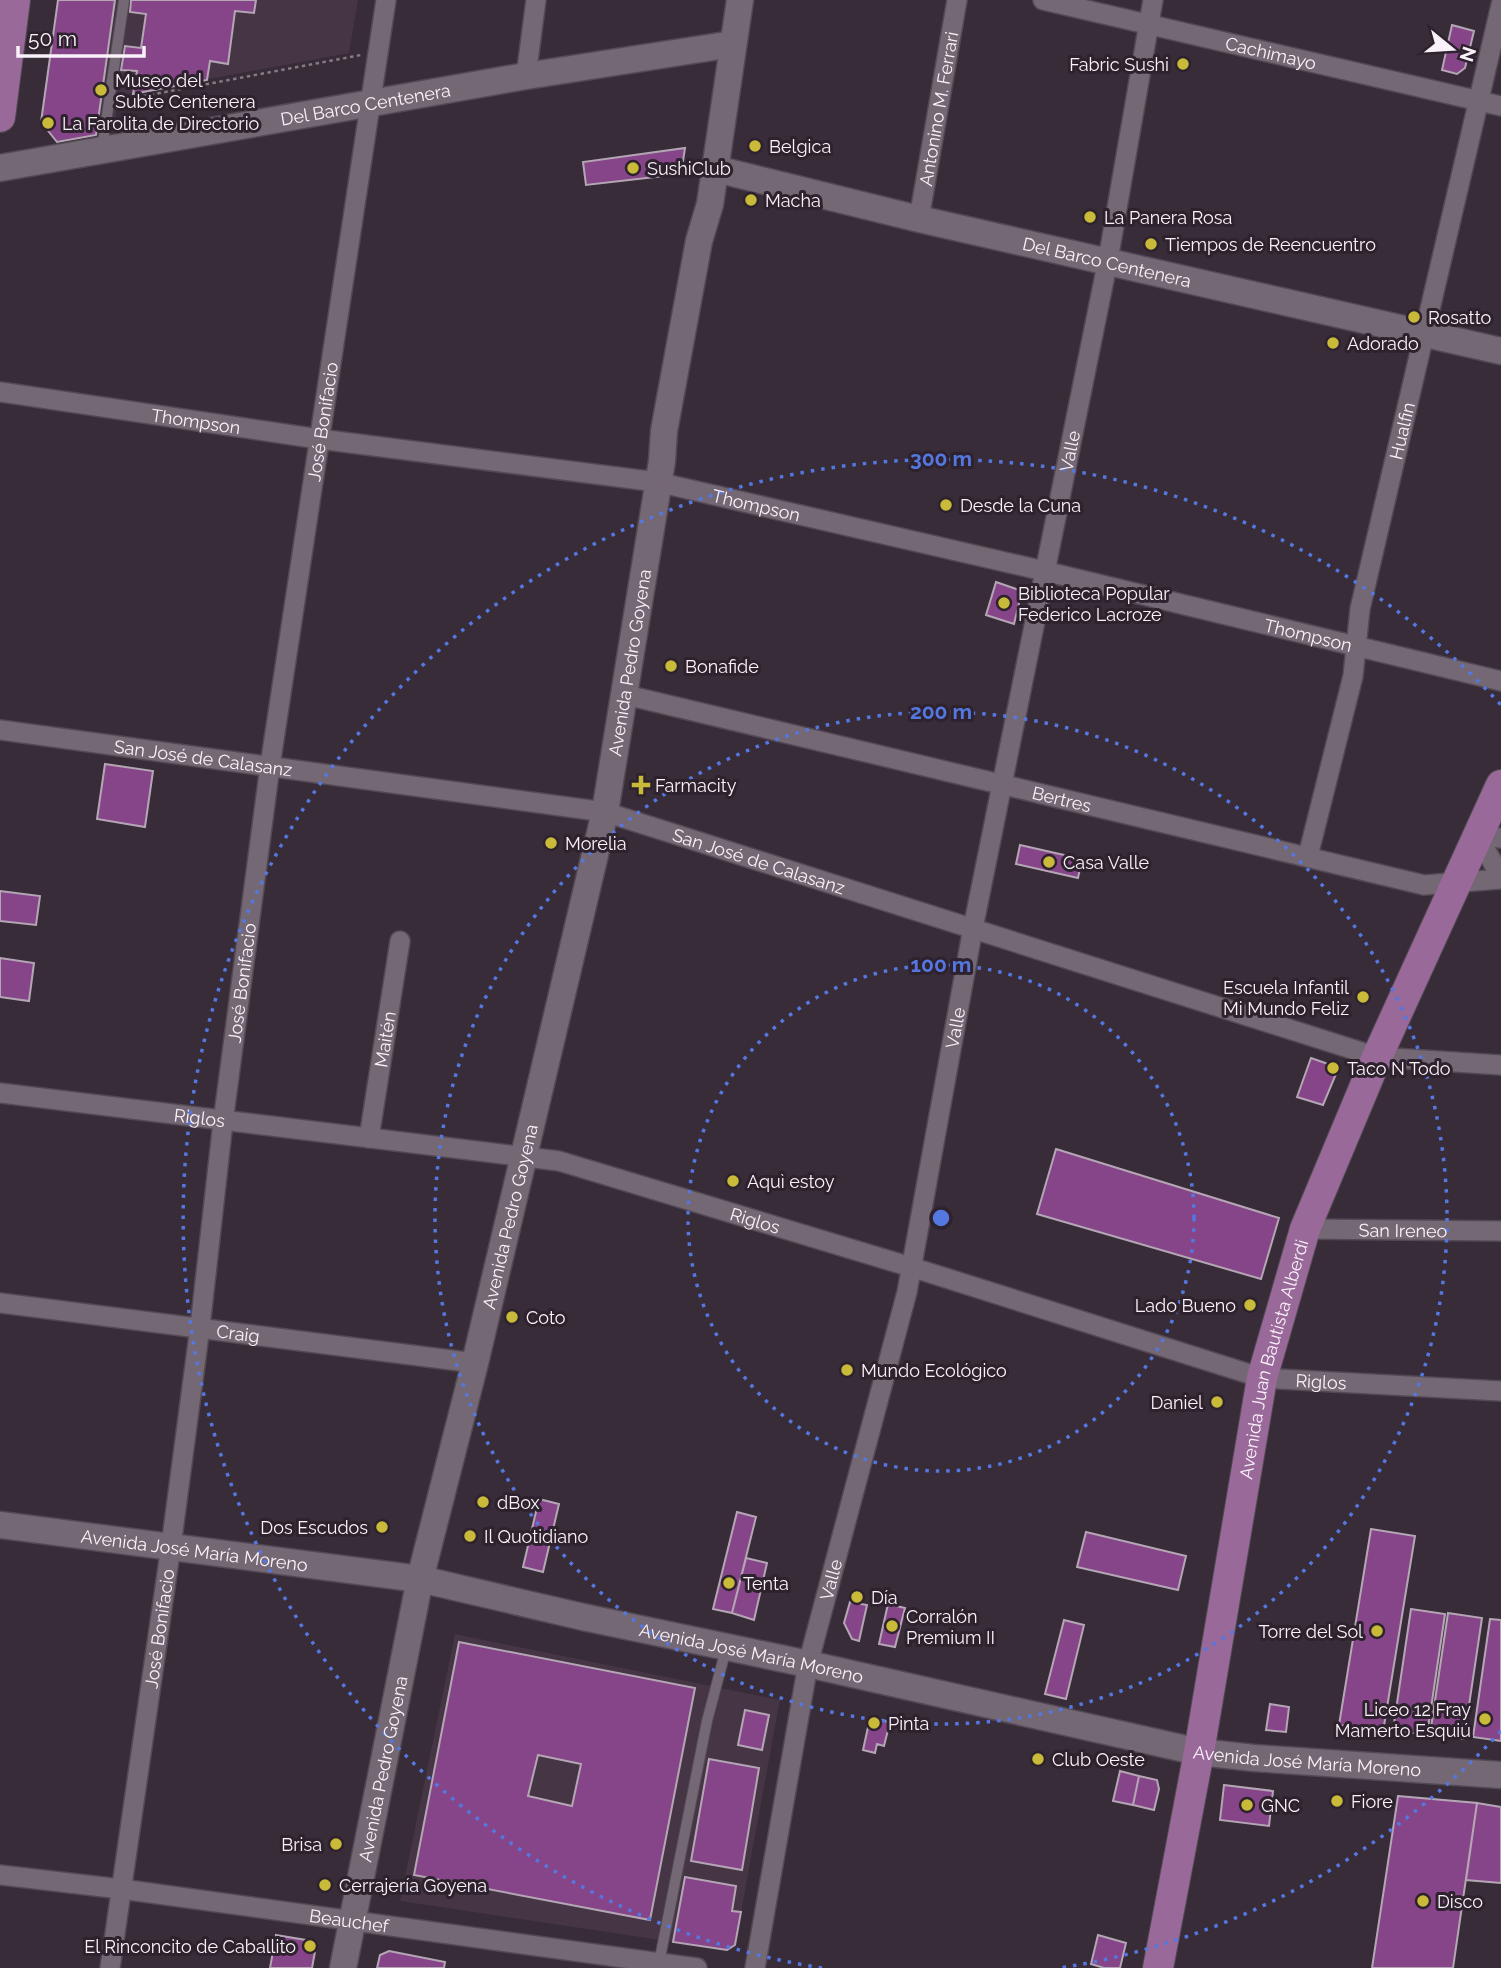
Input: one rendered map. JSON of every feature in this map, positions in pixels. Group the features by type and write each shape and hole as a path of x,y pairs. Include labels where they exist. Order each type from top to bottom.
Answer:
{"main road":[{"path":"0,117 15,0"},
{"name":"Avenida Pedro Goyena","path":"343,1968 420,1579 475,1363 605,812 626,695 660,471 674,433 710,242 710,204 740,0"},
{"name":"Del Barco Centenera","path":"0,168 526,76 733,44"},
{"name":"Del Barco Centenera","path":"716,169 919,219 1501,351"},
{"name":"Avenida Juan Bautista Alberdi","path":"1158,1968 1199,1752 1262,1378 1305,1229 1377,1057 1455,882 1489,837 1501,785"},
{"name":"Avenida José María Moreno","path":"0,1525 420,1579 1199,1752 1501,1775"}],"street":[{"name":"José Bonifacio","path":"110,1968 171,1546 270,766 386,0"},
{"path":"526,76 536,0"},
{"name":"Antonino M. Ferrari","path":"919,219 957,0"},
{"name":"Cachimayo","path":"1043,0 1501,106"},
{"name":"Valle","path":"755,1968 808,1664 904,1306 973,928 1108,260 1153,0"},
{"name":"Hualfin","path":"1308,856 1353,676 1360,609 1501,5"},
{"name":"Thompson","path":"0,392 319,439 660,471 1044,570 1501,681"},
{"name":"Bertres","path":"626,695 1424,885 1501,877"},
{"name":"San José de Calasanz","path":"0,730 605,812 1377,1057 1501,1065"},
{"path":"1489,837 1501,877"},
{"name":"Maitén","path":"369,1138 400,941"},
{"name":"Riglos","path":"0,1093 559,1161 911,1267 1262,1378 1501,1391"},
{"name":"San Ireneo","path":"1305,1229 1501,1231"},
{"name":"Craig","path":"0,1303 475,1363"},
{"name":"Beauchef","path":"0,1875 121,1889 697,1968"}],"lane":[{"path":"102,150 124,0"},
{"path":"659,1963 705,1733 726,1648"}],"path":[{"path":"109,103 378,51"}],"shaded area":[{"path":"115,0 358,0 349,53 118,96 114,132 96,135"},
{"path":"455,1634 780,1700 735,1945 727,1950 400,1901"}],"building":[{"path":"58,0 115,0 96,135 57,142 41,122"},
{"path":"131,0 256,0 254,13 235,11 228,64 210,61 207,80 133,94 137,71 121,70 125,46 141,48 146,14 130,12"},
{"path":"1452,25 1474,31 1465,68 1457,74 1442,70"},
{"name":"SushiClub","path":"685,148 681,174 586,185 583,162"},
{"name":"Biblioteca Popular Federico Lacroze","path":"996,582 1022,591 1014,624 986,615"},
{"path":"105,764 153,771 145,827 97,819"},
{"name":"Casa Valle","path":"1020,845 1082,859 1078,878 1016,864"},
{"path":"0,891 40,896 36,925 0,921"},
{"path":"0,958 34,963 29,1001 0,997"},
{"path":"1311,1058 1334,1066 1336,1074 1323,1105 1297,1097"},
{"path":"1056,1149 1279,1218 1261,1279 1037,1214"},
{"path":"539,1499 559,1504 543,1572 523,1567"},
{"name":"Tenta","path":"737,1512 756,1517 732,1613 713,1609"},
{"name":"Torre del Sol","path":"1371,1529 1415,1536 1383,1732 1339,1725"},
{"path":"1086,1532 1186,1556 1178,1590 1077,1567"},
{"path":"746,1558 767,1563 754,1620 732,1613"},
{"path":"850,1602 867,1605 859,1641 852,1639 844,1623"},
{"name":"Corralón Premium II","path":"888,1604 905,1608 895,1647 879,1644"},
{"path":"1411,1609 1445,1614 1427,1735 1393,1730"},
{"path":"1448,1613 1482,1618 1464,1739 1430,1734"},
{"path":"1490,1619 1501,1620 1501,1741 1473,1737"},
{"path":"1064,1620 1084,1625 1066,1699 1045,1694"},
{"path":"459,1642 695,1688 650,1920 414,1875","holes":["538,1755 581,1764 572,1806 528,1796"]},
{"path":"1270,1704 1289,1707 1286,1732 1266,1730"},
{"path":"745,1710 769,1715 762,1750 738,1745"},
{"path":"870,1718 890,1722 884,1746 877,1744 875,1753 863,1750"},
{"path":"709,1759 759,1768 742,1870 691,1861"},
{"path":"1120,1771 1139,1776 1133,1805 1113,1801"},
{"path":"1139,1776 1157,1780 1159,1789 1154,1810 1133,1805"},
{"name":"GNC","path":"1224,1785 1273,1791 1269,1826 1220,1820"},
{"path":"1398,1796 1477,1803 1453,1968 1372,1968"},
{"path":"1477,1803 1501,1807 1501,1883 1466,1880"},
{"path":"685,1877 736,1886 732,1911 741,1912 735,1945 727,1950 673,1942"},
{"path":"276,1935 312,1941 316,1946 312,1968 270,1968"},
{"path":"1098,1935 1126,1943 1120,1968 1104,1968 1091,1964"},
{"path":"389,1951 445,1962 444,1968 377,1968 380,1955"}],"place":[{"name":"Fabric Sushi","path":"1183,64"},
{"name":"Museo del Subte Centenera","path":"101,90"},
{"name":"La Farolita de Directorio","path":"48,123"},
{"name":"Belgica","path":"755,146"},
{"name":"SushiClub","path":"633,168"},
{"name":"Macha","path":"751,200"},
{"name":"La Panera Rosa","path":"1090,217"},
{"name":"Tiempos de Reencuentro","path":"1151,244"},
{"name":"Rosatto","path":"1414,317"},
{"name":"Adorado","path":"1333,343"},
{"name":"Desde la Cuna","path":"946,505"},
{"name":"Biblioteca Popular Federico Lacroze","path":"1004,603"},
{"name":"Bonafide","path":"671,666"},
{"name":"Farmacity","path":"641,785"},
{"name":"Morelia","path":"551,843"},
{"name":"Casa Valle","path":"1049,862"},
{"name":"Escuela Infantil Mi Mundo Feliz","path":"1363,997"},
{"name":"Taco N Todo","path":"1333,1068"},
{"name":"Aquì estoy","path":"733,1181"},
{"name":"Lado Bueno","path":"1250,1305"},
{"name":"Coto","path":"512,1317"},
{"name":"Mundo Ecológico","path":"847,1370"},
{"name":"Daniel","path":"1217,1402"},
{"name":"dBox","path":"483,1502"},
{"name":"Dos Escudos","path":"382,1527"},
{"name":"Il Quotidiano","path":"470,1536"},
{"name":"Tenta","path":"729,1583"},
{"name":"Día","path":"857,1597"},
{"name":"Corralón Premium II","path":"892,1626"},
{"name":"Torre del Sol","path":"1377,1631"},
{"name":"Liceo 12 Fray Mamerto Esquiú","path":"1485,1719"},
{"name":"Pinta","path":"874,1723"},
{"name":"Club Oeste","path":"1038,1759"},
{"name":"Fiore","path":"1337,1801"},
{"name":"GNC","path":"1247,1805"},
{"name":"Brisa","path":"336,1844"},
{"name":"Cerrajería Goyena","path":"325,1885"},
{"name":"Disco","path":"1423,1901"},
{"name":"El Rinconcito de Caballito","path":"310,1946"}]}
